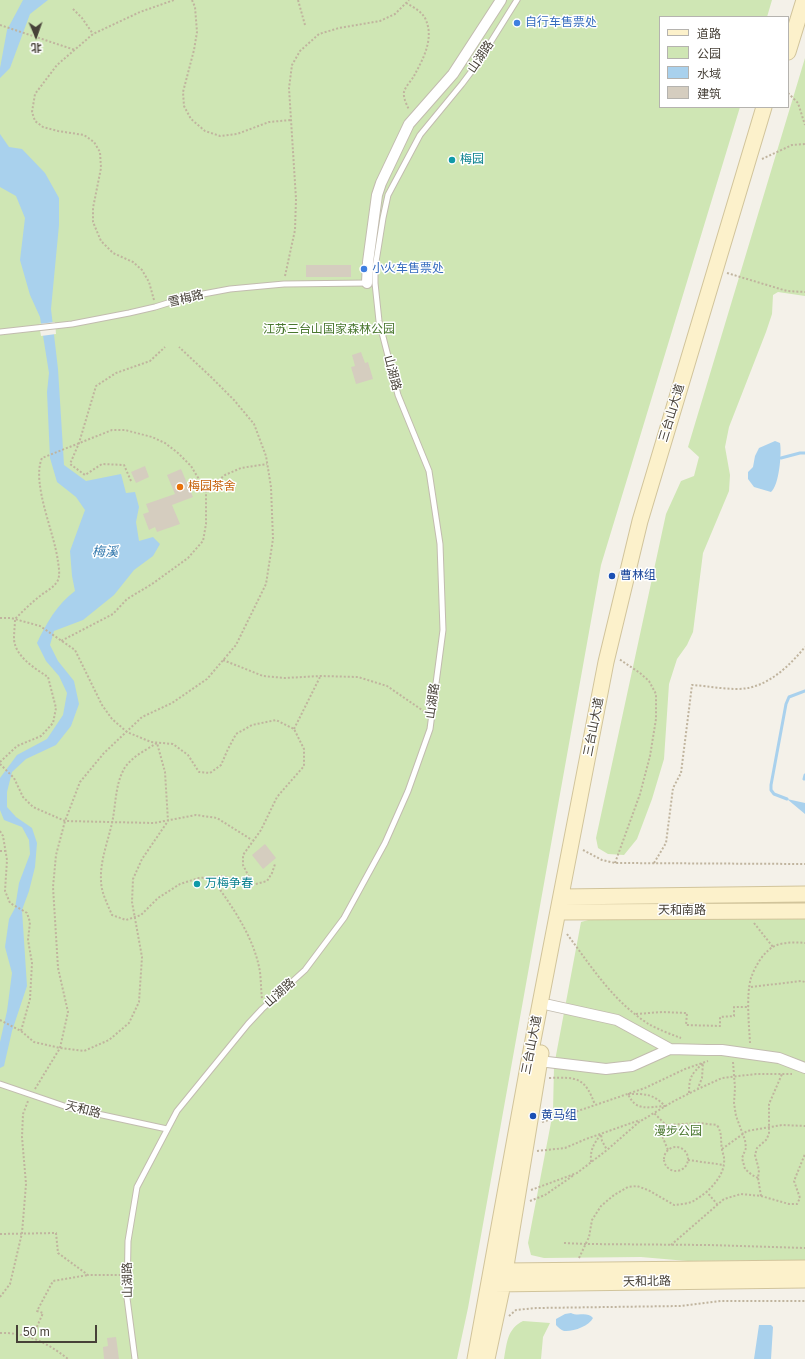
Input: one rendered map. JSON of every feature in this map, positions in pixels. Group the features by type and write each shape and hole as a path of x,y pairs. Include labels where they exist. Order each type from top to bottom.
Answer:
{"main road":[{"path":"789,23 796,0"},
{"path":"789,49 804,0"},
{"name":"三台山大道","path":"487,1359 497,1277 606,662 640,521 764,108"},
{"name":"三台山大道","path":"475,1359 516,1201 549,1005 564,930 564,904 580,848 617,657 648,517 772,108"},
{"name":"天和南路","path":"564,904 805,894"},
{"name":"天和南路","path":"564,904 744,911 805,911"},
{"name":"天和北路","path":"497,1277 574,1270 805,1268"},
{"name":"天和北路","path":"497,1277 805,1280"}],"street":[{"path":"371,283 368,262 377,195 381,183 409,124 453,74 501,0"},
{"path":"549,1005 617,1020 670,1049"},
{"path":"540,1061 606,1069 632,1066 670,1049 722,1050 779,1058 801,1071"}],"lane":[{"name":"山湖路","path":"135,1359 128,1298 128,1241 137,1187 177,1111 262,1009 305,970 344,918 385,843 408,791 430,729 443,630 440,544 429,471 398,395 378,321 371,283 388,195 420,135 477,64 517,0"},
{"name":"雪梅路","path":"0,332 72,324 155,307 186,297 230,289 284,284 371,283"},
{"name":"天和路","path":"0,1084 70,1108 167,1129"}],"path":[{"path":"155,307 149,282 142,270 134,262 113,253 101,241 93,222 92,208 101,168 100,152 94,142 84,135 43,127 36,122 32,112 35,94 58,64 93,34 140,12 174,0"},
{"path":"192,0 195,7 197,32 183,92 184,106 191,119 205,131 220,136 237,134 270,122 291,120"},
{"path":"298,0 305,25"},
{"path":"284,284 295,230 296,199 288,88 292,66 300,51 319,34 338,28 380,21 395,14 409,0"},
{"path":"406,3 425,18 429,34 428,46 423,59 404,93 406,103 413,118"},
{"path":"73,9 82,18 93,34"},
{"path":"1,25 75,50"},
{"path":"789,94 798,103 805,125"},
{"path":"755,163 792,145 805,144"},
{"path":"722,271 787,292 805,292"},
{"path":"131,481 124,465 102,464 85,475 70,464 80,443 96,386 116,373 150,361 165,347"},
{"path":"0,1297 10,1284 22,1233 26,1184 22,1137 23,1114 31,1095 60,1048 68,1012 58,968 52,887 56,856 65,821 80,782 104,753 142,717 172,703 207,679 236,645 266,584 273,539 271,487 266,456 254,424 229,395 179,347"},
{"path":"61,641 113,614 127,599 152,584 188,558 203,541 206,524 206,491 191,466 165,443 152,437 125,430 112,430 42,458 39,465 39,474 43,499 57,554 59,572 58,579 54,586 40,596 15,619 14,640 20,654 34,668 48,676 56,708 54,723 40,736 17,746 1,764 14,778 23,797 33,807 65,821 154,823 196,815 217,818 252,840"},
{"path":"206,491 225,475 241,468 267,464"},
{"path":"0,618 15,619 40,626 75,650 102,705 112,719 127,732 151,742 173,744 188,755 199,772 210,773 222,765 236,734 252,725 276,720 294,729 304,749 304,766 277,797 261,830 252,840 243,855 243,865 252,885"},
{"path":"654,863 666,843 673,788 681,773 692,685 724,688 747,688 767,682 791,664 805,648"},
{"path":"616,863 640,794 650,756 656,719 656,694 649,682 640,673 617,657"},
{"path":"223,660 263,676 286,678 320,676 358,677 387,686 431,716"},
{"path":"294,729 320,676"},
{"path":"0,1020 17,1028 34,1042 60,1048 84,1051 109,1040 129,1023 139,1002 142,958 132,902 133,879 142,859 168,821 165,772 157,743"},
{"path":"157,743 136,756 124,769 117,788 112,822 103,856 101,879 104,898 112,914 126,920 141,915 158,898 180,884 199,878 223,876 252,885 267,881 272,873 274,864"},
{"path":"0,831 3,836 7,860 6,891 10,902 27,913 30,922 28,940 32,963 31,992 21,1031"},
{"path":"580,848 602,860 616,863 805,864"},
{"path":"0,851 6,851"},
{"path":"211,877 235,911 250,938 260,971 262,1009"},
{"path":"744,911 773,947"},
{"path":"564,930 614,997 648,1023 685,1040"},
{"path":"750,1054 749,1007 751,978 759,962 768,950 778,945 796,942 805,943"},
{"path":"750,987 801,981 805,982"},
{"path":"636,1014 662,1012 688,1013 686,1025 720,1026 720,1016 734,1016 734,1007 749,1007"},
{"path":"733,1052 734,1103 736,1116 743,1134 746,1148 742,1158 745,1169 758,1178"},
{"path":"529,1125 569,1114 645,1088 685,1069 711,1060"},
{"path":"698,1089 702,1078 703,1063"},
{"path":"689,1093 691,1074 703,1063"},
{"path":"524,1153 565,1148 643,1119 689,1093 722,1078 756,1074 782,1074 801,1071"},
{"path":"761,1196 758,1178 759,1170 755,1155 757,1148 766,1140 769,1134 769,1104 782,1074"},
{"path":"537,1079 573,1078 583,1083 592,1095 595,1105"},
{"path":"628,1094 650,1094 665,1106"},
{"path":"628,1094 632,1102 639,1107 665,1106"},
{"path":"574,1270 589,1237 592,1220 601,1206 614,1195 628,1187 637,1186 648,1190 674,1205 694,1201 718,1179 724,1165 724,1157 722,1149 722,1132 717,1125 699,1123 666,1125 654,1113"},
{"path":"516,1201 545,1195 607,1150 643,1119"},
{"path":"666,1125 663,1138 668,1150"},
{"path":"722,1149 747,1131 769,1126 805,1126"},
{"path":"601,1134 602,1141 607,1150"},
{"path":"591,1162 590,1153 601,1134"},
{"path":"675,1147 683,1149 688,1156 685,1168 678,1172 670,1171 664,1165 663,1161 665,1153 668,1150 675,1147"},
{"path":"671,1245 724,1199 741,1194 761,1196 789,1204 797,1204 800,1198 794,1181 805,1154"},
{"path":"688,1160 724,1165"},
{"path":"516,1201 577,1173"},
{"path":"706,1191 717,1204"},
{"path":"0,1234 56,1234 58,1253 88,1275"},
{"path":"564,1243 805,1248"},
{"path":"32,1338 43,1313 37,1311 53,1281 88,1275 128,1274"},
{"path":"506,1322 509,1316 516,1310 536,1308 680,1306 721,1301 805,1300"},
{"path":"0,1333 12,1332 32,1338 53,1347 68,1359"}],"green space":[{"name":"江苏三台山国家森林公园","path":"0,0 772,0 767,16 659,16 659,108 740,108 601,565 468,1308 457,1359 0,1359"},
{"path":"805,58 805,296 778,292 773,295 772,314 766,332 729,427 725,447 730,475 729,491 703,553 693,632 687,645 677,659 669,684 664,759 652,799 637,839 624,855 608,854 598,848 596,838 666,514 681,481 694,476 699,457 688,447"},
{"name":"漫步公园","path":"805,918 805,1260 687,1261 641,1257 544,1258 531,1255 528,1243 553,1112 554,1066 581,922 592,919"},
{"path":"523,1321 550,1323 543,1337 541,1359 504,1359 507,1342 511,1332"}],"water":[{"path":"23,0 48,0 30,14 10,68 0,78 0,68 7,30"},
{"name":"梅溪","path":"0,134 9,147 22,149 45,173 59,198 59,225 51,309 58,369 64,465 86,481 121,474 126,493 135,492 139,507 136,522 139,541 153,537 160,544 153,556 134,570 114,595 83,620 54,631 50,645 58,661 74,681 79,704 71,726 56,745 26,759 12,772 7,792 7,807 16,817 32,828 37,843 35,867 29,891 22,910 27,986 12,1031 4,1066 0,1068 0,1042 7,1011 12,973 5,947 9,919 15,908 19,883 30,854 29,840 22,827 4,820 0,810 0,778 17,755 47,739 63,715 67,693 59,676 46,661 37,643 57,608 75,591 70,551 85,510 76,497 57,482 50,458 47,392 49,373 40,317 30,295 20,260 25,218 16,196 0,187"},
{"path":"775,441 780,443 780,461 776,483 771,492 754,487 748,479 748,472 753,467 755,456 759,448"},
{"path":"787,799 805,803 805,814"},
{"path":"565,1314 585,1314 593,1318 588,1324 580,1328 572,1331 563,1331 556,1325 556,1319"},
{"path":"759,1325 771,1325 773,1327 771,1359 754,1359"}],"pier":[{"path":"55,322 56,334 41,336 39,324"}],"building":[{"path":"306,265 351,265 351,277 306,277"},
{"path":"361,352 365,363 368,362 373,379 356,384 351,367 355,366 352,355"},
{"path":"145,466 149,477 136,483 131,472"},
{"path":"181,469 193,497 172,505 180,524 157,532 155,527 149,530 143,514 149,512 146,504 175,494 167,475"},
{"path":"265,844 276,858 263,869 252,855"},
{"path":"116,1337 119,1359 104,1359 103,1347 108,1346 107,1338"}],"waterway":[{"path":"781,458 805,453"},
{"path":"787,799 774,794 771,790 771,785 786,704 789,697 805,691"},
{"path":"804,779 805,775"}],"place":[{"name":"自行车售票处","path":"517,23"},
{"name":"梅园","path":"452,160"},
{"name":"小火车售票处","path":"364,269"},
{"name":"梅园茶舍","path":"180,487"},
{"name":"曹林组","path":"612,576"},
{"name":"万梅争春","path":"197,884"},
{"name":"黄马组","path":"533,1116"}]}
